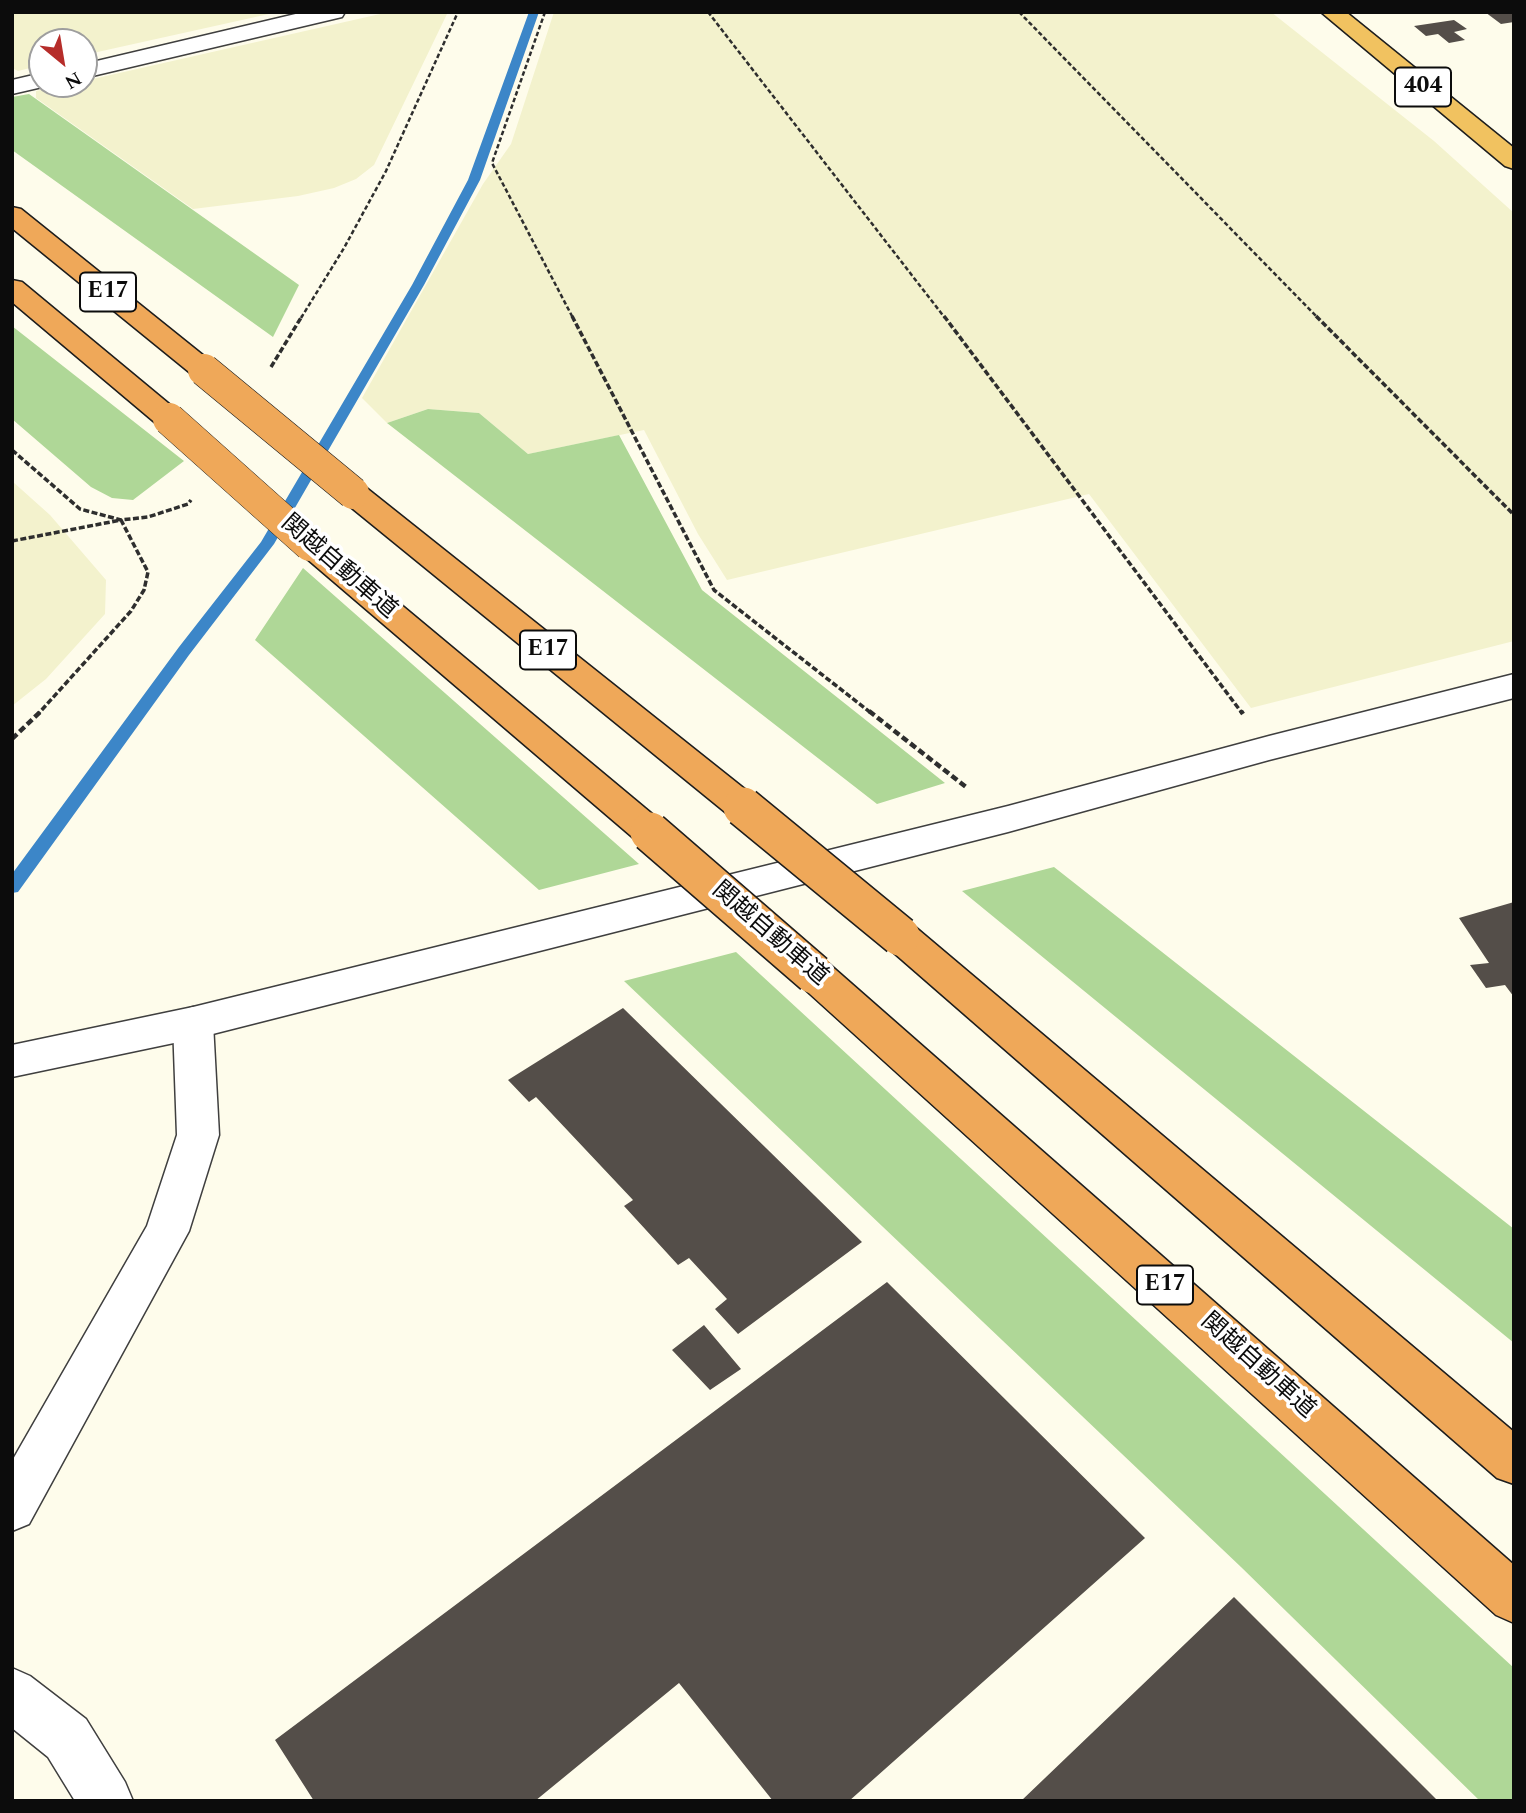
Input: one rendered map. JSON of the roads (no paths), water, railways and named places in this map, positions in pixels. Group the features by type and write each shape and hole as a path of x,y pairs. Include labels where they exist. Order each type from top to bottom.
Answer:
{"highway":[{"name":"404","path":"1332,12 1514,161"},
{"name":"E17","path":"12,215 900,936 1514,1462"},
{"name":"関越自動車道","path":"12,288 169,419 310,545 814,974 1514,1598"}],"street":[{"path":"98,68 334,12"},
{"path":"12,1060 193,1023 1008,819 1269,748 1514,686"},
{"path":"12,1508 167,1231 198,1135 193,1023"},
{"path":"12,1694 67,1738 106,1801"}],"waterway":[{"path":"12,887 184,651 267,544 418,285 474,180 534,12"}]}
